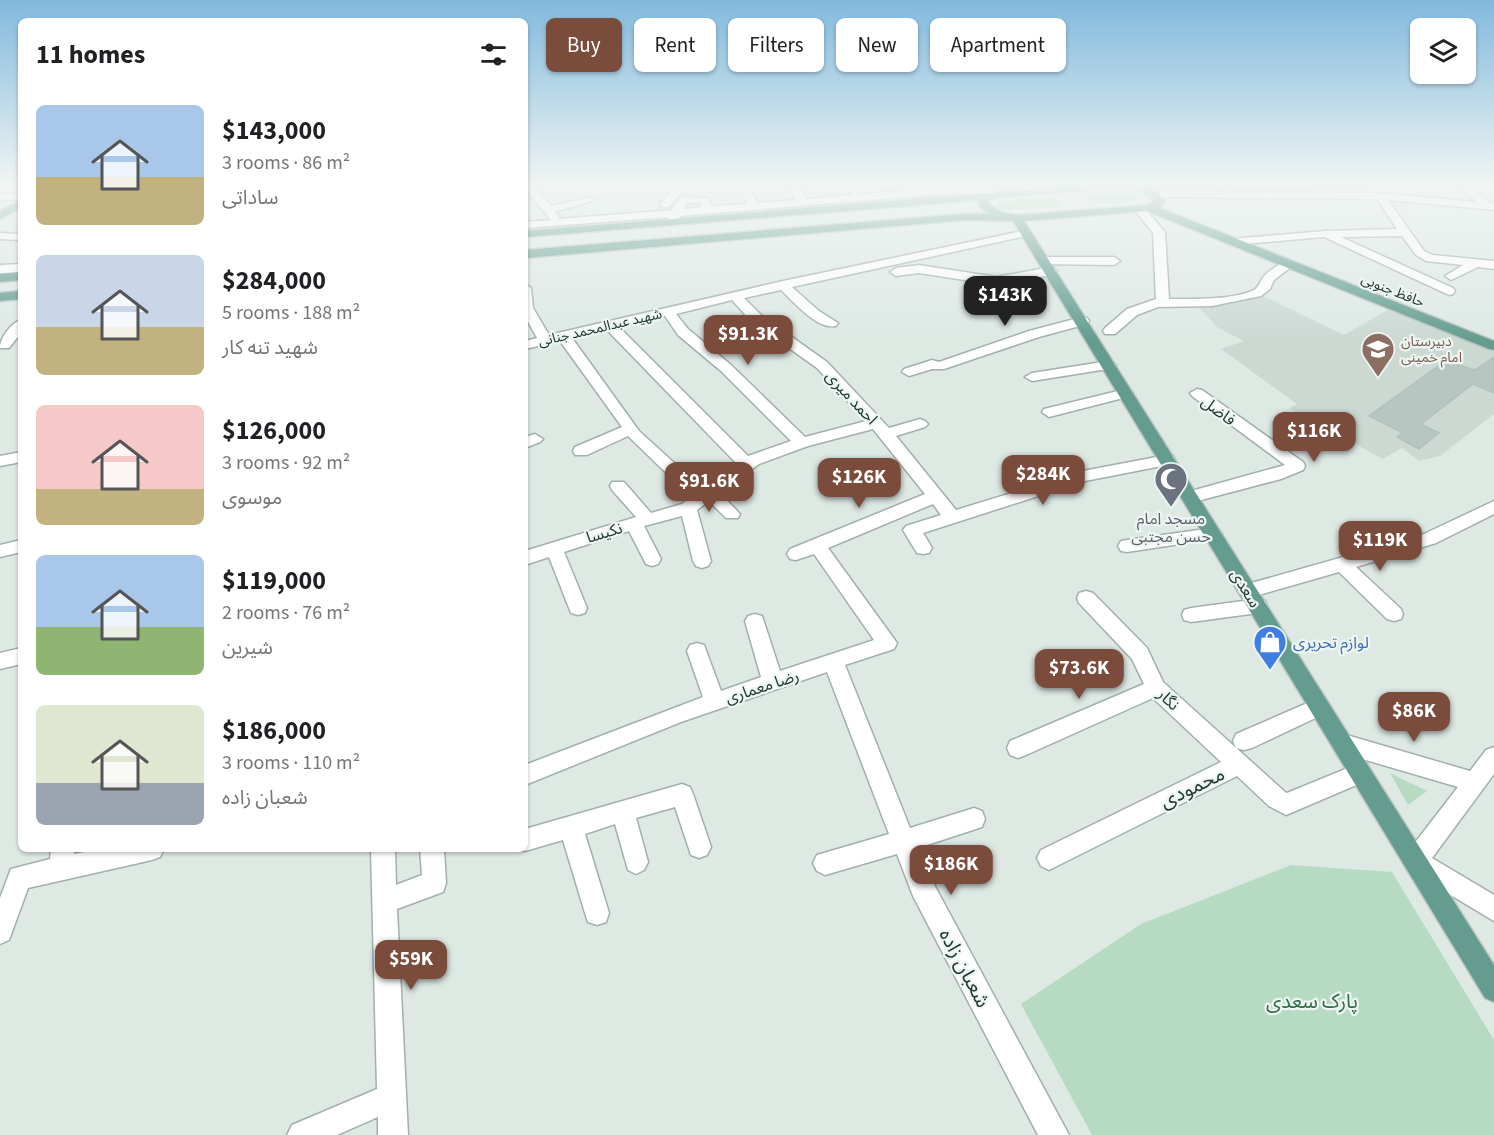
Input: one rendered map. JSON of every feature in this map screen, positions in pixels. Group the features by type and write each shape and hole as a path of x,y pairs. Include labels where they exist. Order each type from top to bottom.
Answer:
{"main road":[{"path":"528,254 752,235"},
{"name":"سعدی","path":"1026,235 1082,321 1494,989"},
{"name":"حافظ جنوبی","path":"1214,235 1494,346"},
{"path":"0,278 18,276"}],"street":[{"name":"شهید عبدالمحمد جنانی","path":"528,344 783,285 973,235"},
{"path":"1159,235 1163,303"},
{"path":"1232,242 1314,235"},
{"path":"1327,235 1449,291"},
{"path":"1408,235 1420,253 1430,258 1494,265"},
{"path":"0,236 18,237"},
{"path":"883,274 919,269 997,281 1047,266 1114,261"},
{"path":"1451,276 1476,263"},
{"path":"1110,331 1132,312 1145,306 1163,303 1212,302 1257,293 1266,286 1269,278 1289,264"},
{"path":"0,269 18,267"},
{"path":"783,285 814,314 831,323"},
{"name":"احمد میری","path":"735,296 756,318 822,365 882,429 951,516"},
{"path":"528,310 545,340"},
{"path":"668,311 683,332 726,368 802,443"},
{"path":"909,372 932,364 939,366 1034,334 1082,321"},
{"path":"610,325 747,464"},
{"path":"2,345 18,327"},
{"path":"563,336 631,429 700,499 732,514"},
{"path":"2,345 18,343"},
{"path":"1032,377 1108,365"},
{"path":"1049,412 1126,393"},
{"name":"فاضل","path":"1190,497 1275,475 1297,466 1197,393"},
{"name":"نکیسا","path":"528,557 641,521 700,499 753,460 802,443 920,424"},
{"path":"581,451 631,429"},
{"path":"0,461 18,458"},
{"path":"923,548 912,530 1083,476 1167,460"},
{"path":"618,486 641,521 652,559"},
{"path":"796,554 936,496"},
{"path":"700,499 702,561"},
{"path":"1191,615 1253,599 1342,564 1430,539 1494,507"},
{"path":"1127,546 1213,534"},
{"name":"رضا معماری","path":"528,774 675,715 834,663 887,643 817,545"},
{"path":"0,551 18,547"},
{"path":"554,548 578,608"},
{"path":"1342,564 1394,614"},
{"name":"نگار","path":"1086,598 1140,654 1156,688 1239,764"},
{"path":"755,621 773,682"},
{"path":"697,651 715,702"},
{"path":"0,669 12,658"},
{"name":"شعبان زاده","path":"834,663 922,887 1054,1135"},
{"path":"1018,747 1156,688"},
{"path":"1244,741 1319,706"},
{"path":"1342,744 1475,782"},
{"path":"1494,757 1415,861 1494,909"},
{"name":"محمودی","path":"1048,858 1239,764 1286,804 1360,772"},
{"path":"528,839 682,794 699,847"},
{"path":"623,811 636,862"},
{"path":"825,863 974,819"},
{"path":"571,827 597,913"},
{"path":"0,931 20,878 62,859 126,852"},
{"path":"383,852 393,1135"},
{"path":"385,901 434,883 432,852"},
{"path":"302,1135 393,1097"}],"shaded area":[{"name":"دبیرستان امام خمینی","path":"1261,295 1344,335 1389,309 1494,352 1494,414 1440,456 1419,461 1402,448 1383,459 1289,408 1297,404 1221,349 1244,341 1217,327 1199,307 1248,300"}],"green space":[{"path":"1390,773 1427,791 1408,805"},
{"name":"پارک سعدی","path":"1291,865 1392,872 1494,1040 1494,1135 1092,1135 1021,1004 1141,924"}],"building":[{"path":"1494,357 1494,393 1473,384 1421,424 1439,433 1419,449 1397,437 1403,433 1369,416 1445,361 1475,370"}],"place":[{"name":"دبیرستان امام خمینی","path":"1378,378"},
{"name":"مسجد امام حسن مجتبی","path":"1171,508"},
{"name":"لوازم تحریری","path":"1270,671"}]}
